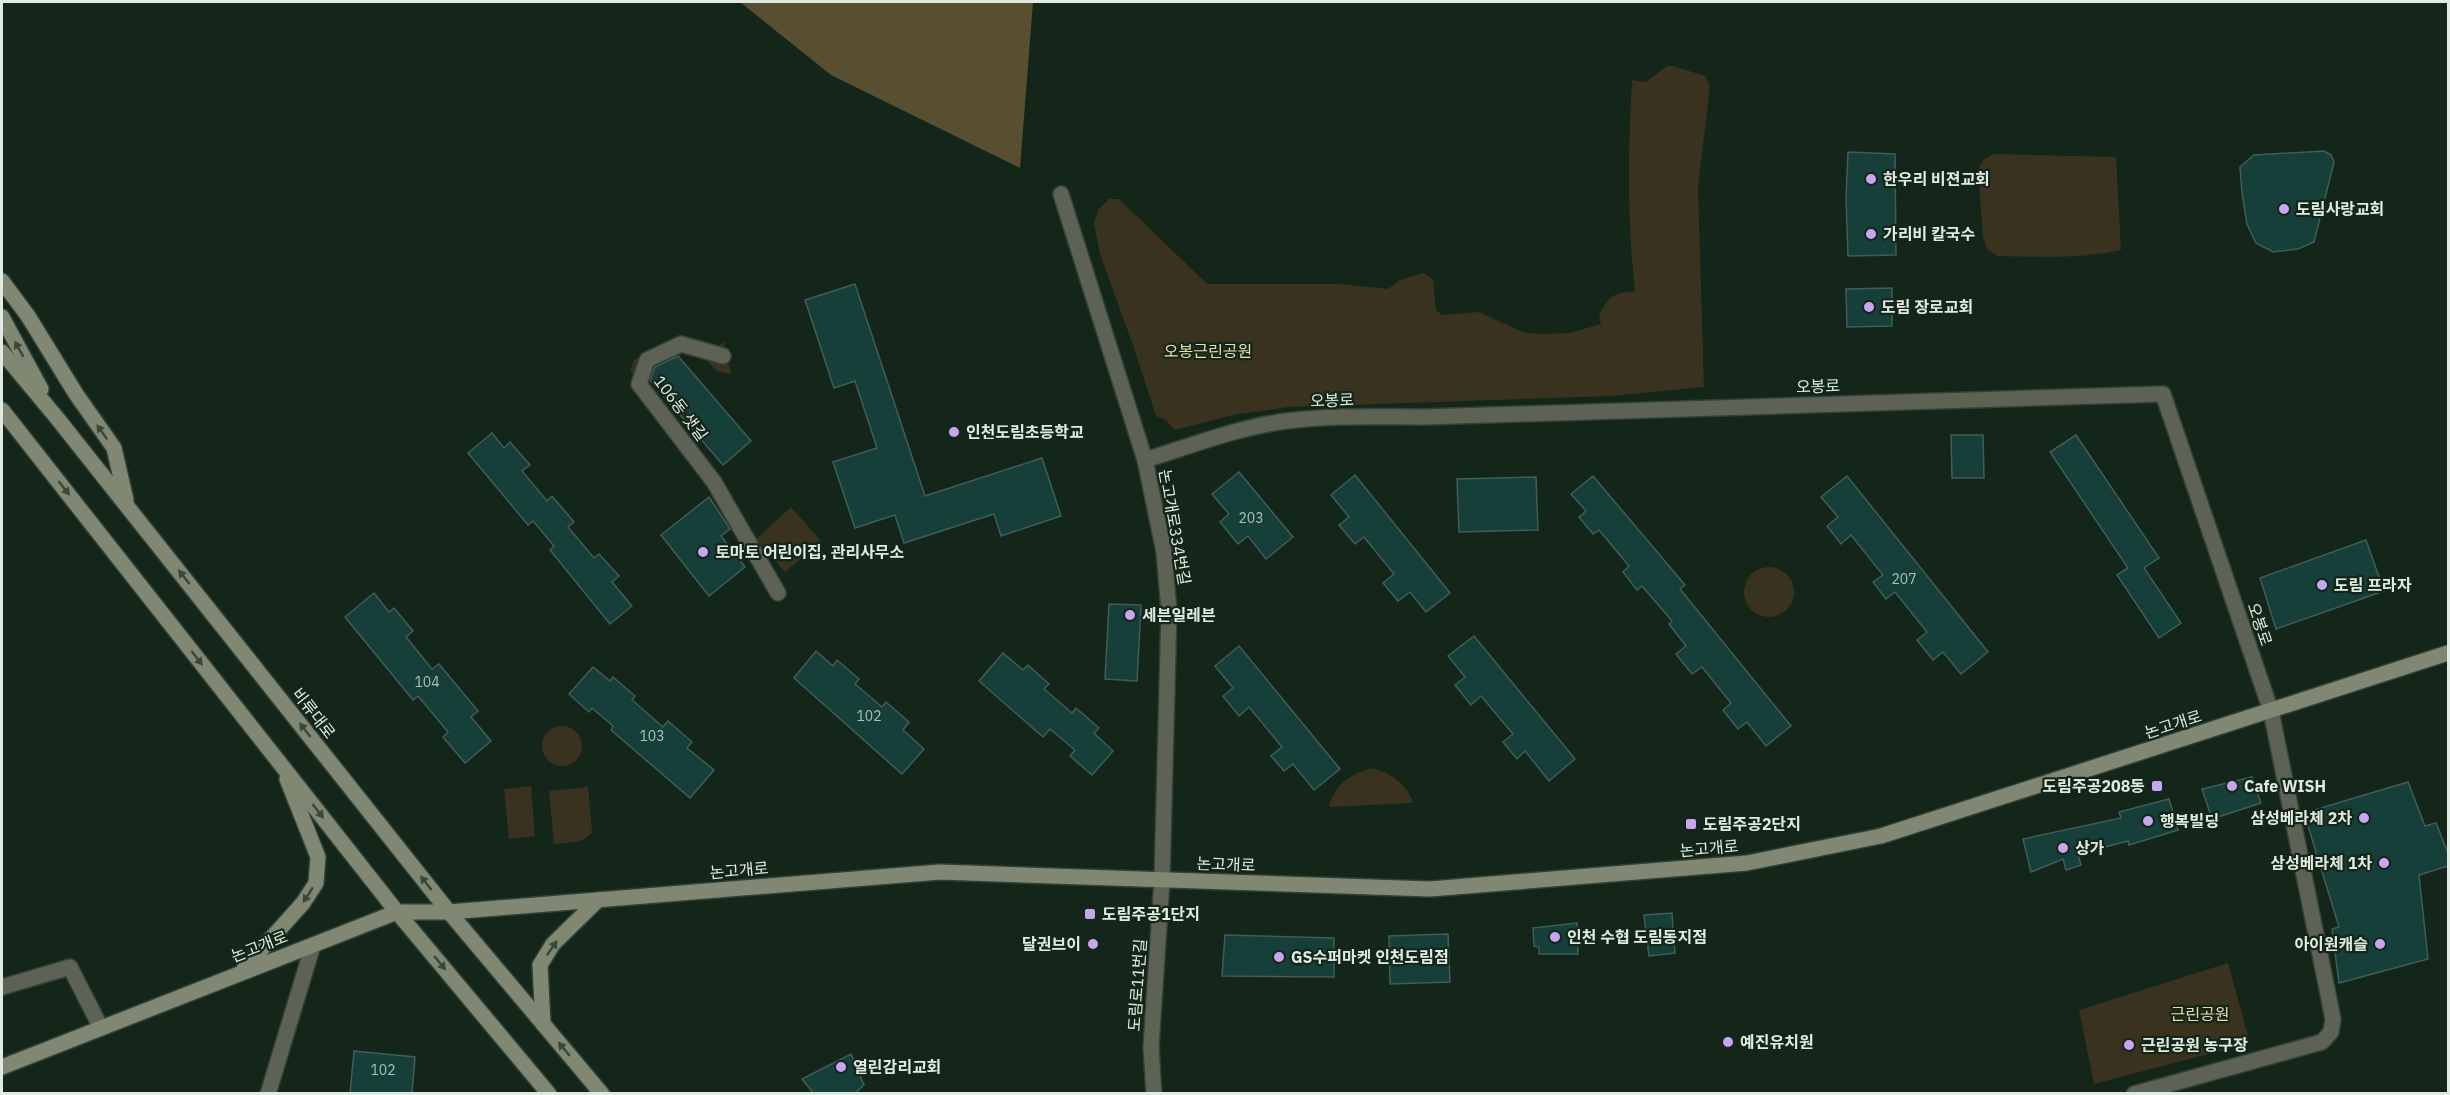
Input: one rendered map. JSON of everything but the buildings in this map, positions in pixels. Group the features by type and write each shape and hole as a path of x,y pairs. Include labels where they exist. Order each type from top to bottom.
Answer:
{"main road":[{"path":"2,281 28,316 76,394 114,448 127,506"},
{"path":"2,316 57,418"},
{"name":"비류대로","path":"2,352 57,418 449,912 602,1094"},
{"path":"2,410 397,912 549,1094"},
{"path":"2,420 28,442"},
{"name":"논고개로","path":"2,1067 397,912 449,912 940,872 1430,890 1747,863 1881,836 2448,653"},
{"path":"241,973 303,903 316,883 318,857 280,763"},
{"path":"543,1024 540,965 553,944 598,900"}],"street":[{"name":"논고개로334번길","path":"1061,194 1145,460 1164,552 1169,610 1162,880"},
{"name":"106동 샛길","path":"723,357 681,344 648,360 639,384 714,482 778,593"},
{"name":"오봉로","path":"1145,460 1230,434 1285,421 1330,417 1451,416 2163,394 2271,711"},
{"path":"2134,1094 2304,1048 2322,1042 2331,1032 2333,1019 2325,972 2294,833 2271,711"},
{"name":"도림로11번길","path":"1154,1094 1151,1047 1162,880"},
{"path":"268,1094 313,945"},
{"path":"2,987 70,967 101,1028"}],"green space":[{"name":"오봉근린공원","path":"1667,66 1705,76 1710,87 1698,186 1704,387 1611,396 1289,407 1233,415 1175,430 1166,420 1156,416 1100,254 1094,223 1098,210 1109,199 1119,199 1207,284 1339,284 1388,289 1400,280 1423,273 1433,279 1436,309 1441,315 1479,312 1522,332 1570,333 1601,324 1599,317 1605,304 1612,297 1635,291 1629,186 1632,80 1646,82"},
{"path":"1993,154 2116,157 2121,250 2090,255 2045,257 1998,256 1988,250 1983,238 1978,169 1983,160"},
{"path":"679,339 713,349 724,342 731,374 717,371 702,356 683,347 658,357 644,376 648,381 646,385 630,371 634,360"},
{"path":"791,507 821,541 785,572 756,539"},
{"path":"1764,567 1774,567 1787,574 1794,587 1794,597 1787,610 1774,617 1764,617 1755,613 1748,606 1744,597 1744,587 1748,578 1755,571"},
{"path":"562,726 570,727 576,732 581,738 581,754 576,760 570,765 562,766 554,765 548,760 543,754 542,746 543,738 548,732 554,727"},
{"path":"1373,768 1386,773 1403,785 1413,803 1329,807 1335,792 1345,781 1351,776"},
{"path":"531,786 535,836 509,839 504,789"},
{"path":"588,787 592,832 580,841 554,844 549,791"},
{"name":"근린공원","path":"2228,963 2250,1043 2094,1084 2079,1010"}],"shaded area":[{"path":"740,2 1033,2 1020,168 831,75"}],"place":[{"name":"한우리 비젼교회","path":"1871,179"},
{"name":"도림사랑교회","path":"2284,209"},
{"name":"가리비 칼국수","path":"1871,234"},
{"name":"도림 장로교회","path":"1869,307"},
{"name":"인천도림초등학교","path":"954,432"},
{"name":"토마토 어린이집, 관리사무소","path":"703,552"},
{"name":"도림 프라자","path":"2322,585"},
{"name":"세븐일레븐","path":"1130,615"},
{"name":"도림주공208동","path":"2157,786"},
{"name":"Cafe WISH","path":"2232,786"},
{"name":"삼성베라체 2차","path":"2364,818"},
{"name":"행복빌딩","path":"2148,821"},
{"name":"도림주공2단지","path":"1691,824"},
{"name":"상가","path":"2063,848"},
{"name":"삼성베라체 1차","path":"2384,863"},
{"name":"도림주공1단지","path":"1090,914"},
{"name":"인천 수협 도림동지점","path":"1555,937"},
{"name":"달권브이","path":"1093,944"},
{"name":"아이원캐슬","path":"2380,944"},
{"name":"GS수퍼마켓 인천도림점","path":"1279,957"},
{"name":"예진유치원","path":"1728,1042"},
{"name":"근린공원 농구장","path":"2129,1045"},
{"name":"열린감리교회","path":"841,1067"}]}
